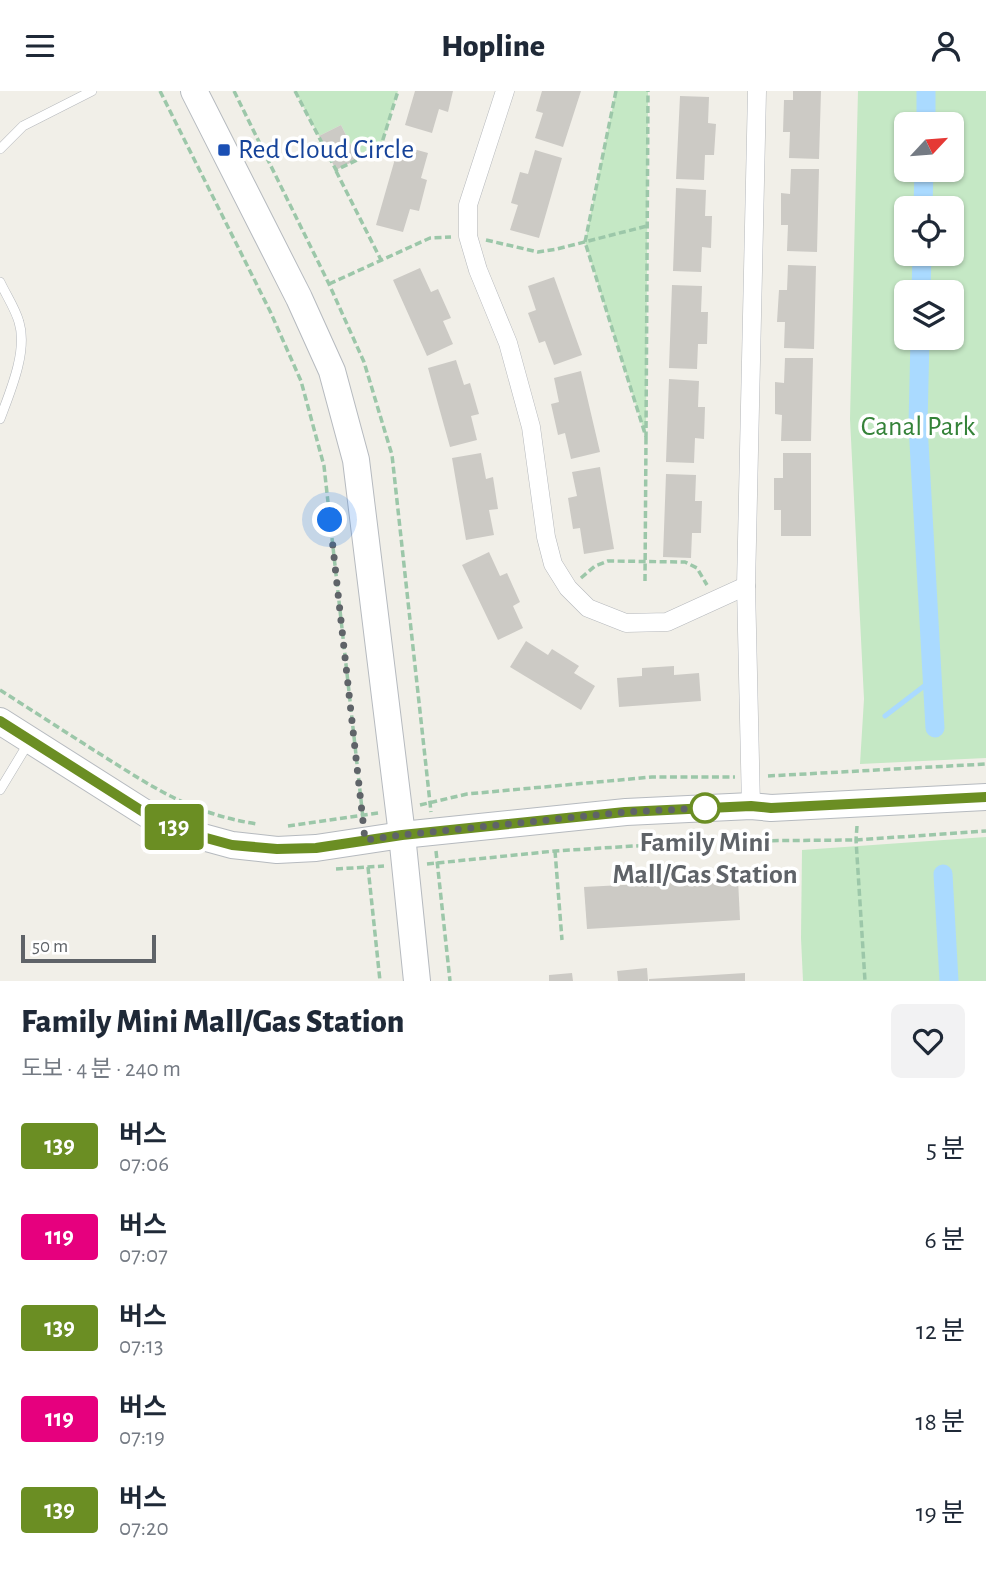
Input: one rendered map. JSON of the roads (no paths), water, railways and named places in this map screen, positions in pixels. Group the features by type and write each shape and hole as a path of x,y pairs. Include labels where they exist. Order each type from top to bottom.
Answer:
{"main road":[{"path":"194,91 299,298 332,371 356,460 417,981"},
{"path":"0,721 153,818 188,833 232,845 277,849 316,848 402,835 625,812 986,797"}],"street":[{"path":"505,91 468,205 468,236 478,270 508,343 531,427 546,537 553,564 568,588 589,608 626,623 667,622 747,586"},
{"path":"751,806 747,586 757,91"}],"lane":[{"path":"0,149 23,126 92,91"},
{"path":"0,282 20,323 21,347 18,369 0,419"},
{"path":"0,790 30,741"}],"waterway":[{"path":"926,91 926,112"},
{"path":"923,196 924,182"},
{"path":"921,280 922,266"},
{"path":"920,350 918,425 935,728"},
{"path":"885,716 932,680"},
{"path":"943,874 949,981"}],"place":[{"name":"Red Cloud Circle","path":"224,150"},
{"name":"Family Mini Mall/Gas Station","path":"705,808"}],"park label":[{"name":"Canal Park","path":"918,427"}]}
